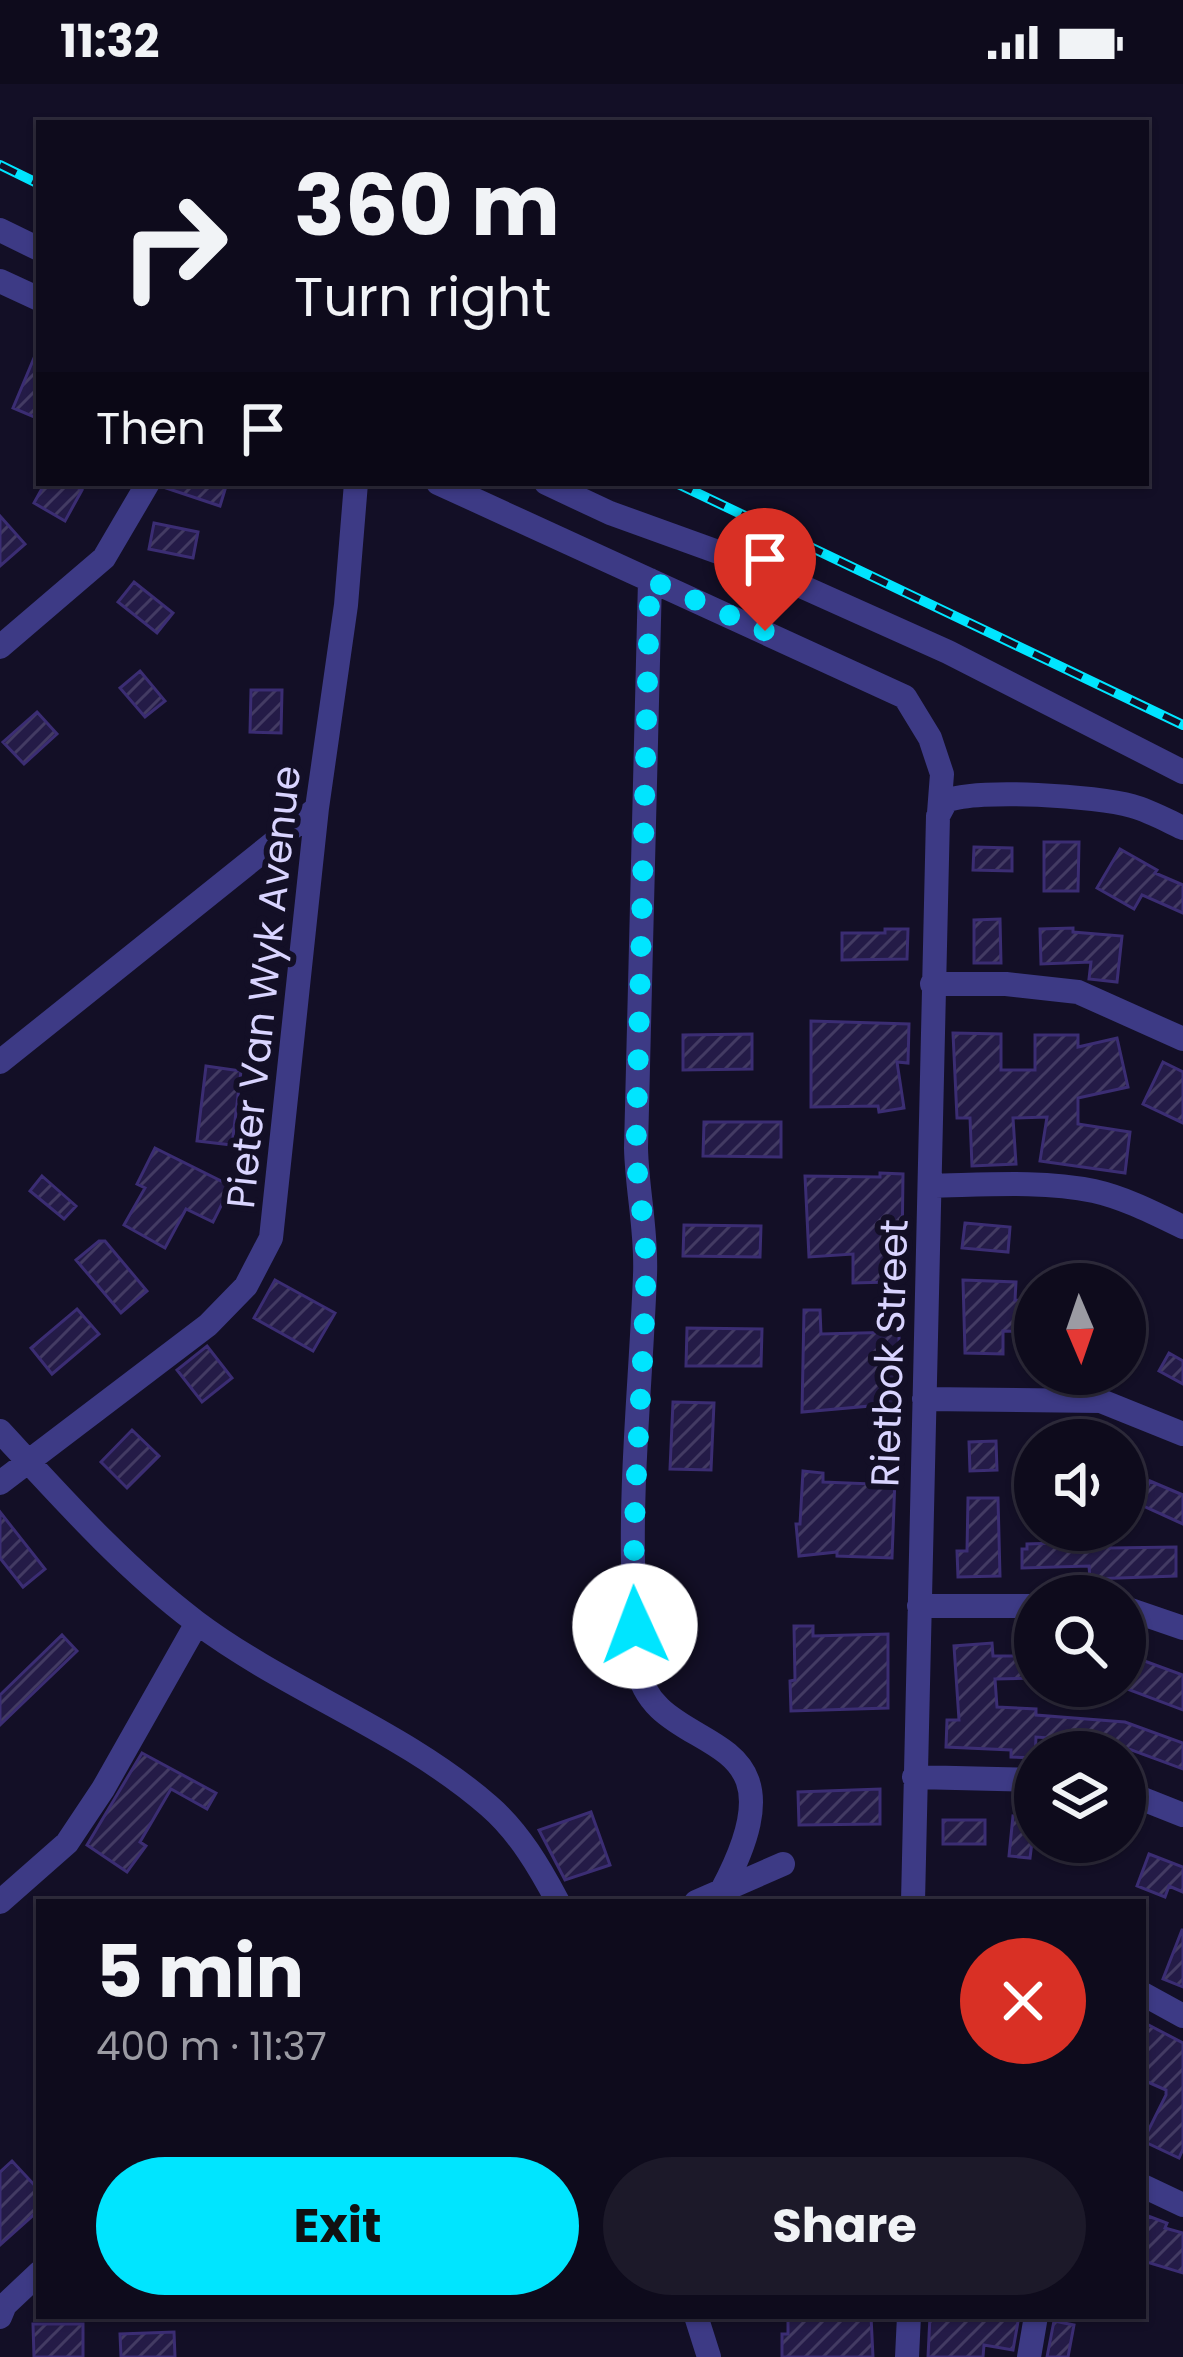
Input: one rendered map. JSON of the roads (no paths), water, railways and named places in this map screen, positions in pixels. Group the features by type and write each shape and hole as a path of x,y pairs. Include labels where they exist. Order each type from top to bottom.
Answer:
{"street":[{"path":"0,230 36,247"},
{"path":"0,281 36,298"},
{"path":"0,647 104,558 146,486"},
{"name":"Pieter Van Wyk Avenue","path":"0,1483 208,1325 245,1286 271,1238 356,486"},
{"name":"Rietbok Street","path":"445,486 905,697 930,738 942,775 932,984 913,1899"},
{"path":"552,486 610,513 754,565 947,652 1183,772"},
{"path":"650,580 636,1148 646,1222 632,1539 638,1669 655,1707 738,1760 748,1785 747,1840 722,1890"},
{"path":"941,811 952,798 968,796 1086,799 1132,806 1183,828"},
{"path":"0,1062 317,808"},
{"path":"932,984 1078,992 1183,1039"},
{"path":"930,1186 1095,1191 1183,1227"},
{"path":"924,1400 1101,1401 1183,1435"},
{"path":"0,1431 136,1571 197,1623 281,1678 428,1761 490,1807 520,1840 556,1899"},
{"path":"919,1606 1014,1606"},
{"path":"1146,1615 1183,1628"},
{"path":"0,1902 33,1876 83,1820 197,1623"},
{"path":"914,1777 1014,1779"},
{"path":"1146,1800 1183,1815"},
{"path":"702,1899 783,1864"},
{"path":"1146,1996 1183,2016"},
{"path":"1146,2187 1183,2205"},
{"path":"0,2317 36,2276"},
{"path":"697,2319 709,2357"},
{"path":"907,2357 909,2319"},
{"path":"1029,2357 1035,2319"}],"railway":[{"path":"0,165 36,183"},
{"path":"682,486 1183,725"}]}
